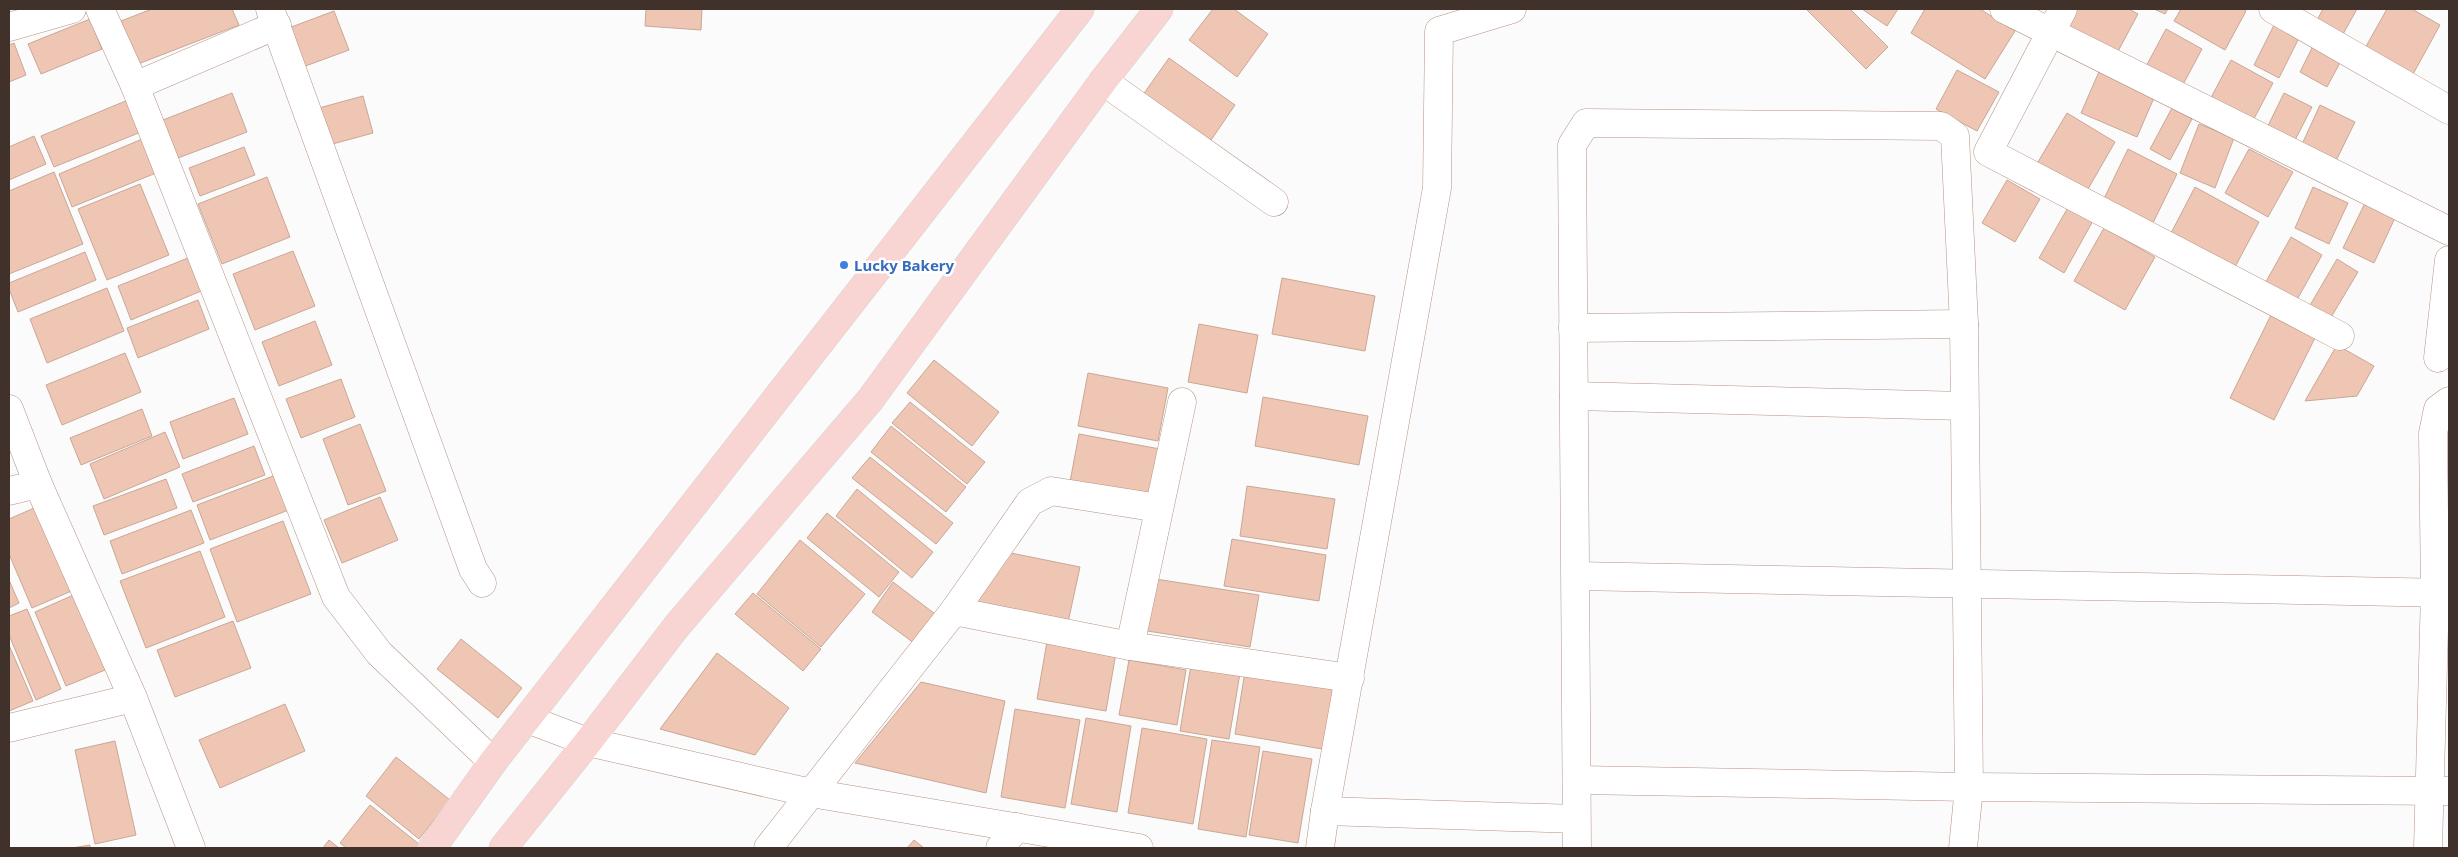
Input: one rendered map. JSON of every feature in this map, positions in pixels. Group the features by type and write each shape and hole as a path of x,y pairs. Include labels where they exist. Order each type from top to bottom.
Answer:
{"main road":[{"path":"432,848 493,762 1080,9"},
{"path":"503,848 588,742 676,627 870,400 1150,12"}],"street":[{"path":"9,27 72,9"},
{"path":"100,9 135,86 336,596 379,653 493,762"},
{"path":"1320,848 1324,811 1350,678 1437,188 1438,31 1512,9"},
{"path":"2004,9 2449,232"},
{"path":"2063,9 1988,152 2340,336"},
{"path":"2273,9 2449,110"},
{"path":"135,86 274,17 473,568 482,583"},
{"path":"1102,81 1274,202"},
{"path":"1577,848 1572,145 1586,123 1941,126 1955,136 1964,324 1968,787 1963,848"},
{"path":"2438,358 2449,260"},
{"path":"1573,328 1964,324"},
{"path":"1574,396 1964,406"},
{"path":"2428,848 2439,791 2442,593 2433,433 2438,409 2449,401"},
{"path":"1130,646 1182,402"},
{"path":"9,409 38,484 133,698 191,848"},
{"path":"9,491 38,484"},
{"path":"768,848 954,610 1030,502 1051,491 1159,508"},
{"path":"1576,576 2442,593"},
{"path":"954,610 1130,646 1350,678"},
{"path":"9,728 133,698"},
{"path":"527,719 588,742 811,793 1139,848"},
{"path":"1578,780 1968,787 2439,791"},
{"path":"1324,811 1576,819"},
{"path":"1000,848 1018,827"}],"building":[{"path":"152,9 232,9 239,25 138,64 121,21"},
{"path":"646,9 702,9 701,30 645,26"},
{"path":"1213,9 1234,9 1268,34 1237,77 1189,40"},
{"path":"1806,9 1850,9 1888,47 1866,69"},
{"path":"1862,9 1898,9 1887,26"},
{"path":"1925,9 1980,9 2015,31 1985,79 1911,33"},
{"path":"2072,9 2129,9 2138,14 2116,55 2062,27"},
{"path":"2154,9 2168,9 2165,14"},
{"path":"2181,9 2243,9 2246,11 2225,50 2174,21"},
{"path":"2323,9 2357,9 2342,36 2316,22"},
{"path":"2387,9 2412,9 2440,25 2412,76 2364,50"},
{"path":"334,11 349,50 300,68 286,29"},
{"path":"90,19 102,49 41,74 28,44"},
{"path":"2275,23 2300,36 2279,78 2254,65"},
{"path":"2166,29 2202,49 2179,92 2143,72"},
{"path":"14,43 26,75 9,82 9,45"},
{"path":"2314,44 2342,59 2327,87 2300,72"},
{"path":"1169,58 1235,105 1207,146 1140,99"},
{"path":"2231,60 2273,83 2249,128 2207,105"},
{"path":"2101,67 2157,91 2137,137 2081,113"},
{"path":"1957,70 1999,92 1977,131 1936,109"},
{"path":"232,93 247,132 178,158 163,120"},
{"path":"2284,93 2312,107 2291,148 2264,134"},
{"path":"363,96 373,133 329,145 319,108"},
{"path":"128,100 141,132 54,167 41,136"},
{"path":"2320,105 2355,122 2332,169 2298,153"},
{"path":"2172,108 2192,119 2170,160 2150,149"},
{"path":"2067,113 2115,142 2084,196 2035,167"},
{"path":"2199,124 2234,138 2215,188 2180,173"},
{"path":"34,136 46,164 9,180 9,147"},
{"path":"147,137 161,171 72,207 59,174"},
{"path":"244,147 255,175 200,196 189,168"},
{"path":"2128,149 2177,174 2149,231 2100,207"},
{"path":"2249,149 2293,172 2268,217 2225,193"},
{"path":"54,172 83,244 9,274 9,191"},
{"path":"267,177 290,237 222,264 198,204"},
{"path":"2007,180 2040,199 2015,242 1982,223"},
{"path":"140,184 169,255 107,280 78,209"},
{"path":"2195,187 2259,222 2234,269 2170,235"},
{"path":"2313,187 2348,203 2329,244 2295,228"},
{"path":"2365,203 2395,218 2374,263 2343,248"},
{"path":"2070,204 2094,219 2064,273 2039,258"},
{"path":"2104,228 2155,257 2125,310 2074,281"},
{"path":"2291,237 2322,255 2294,305 2263,287"},
{"path":"293,251 315,306 255,330 233,274"},
{"path":"85,252 96,280 18,312 9,289 9,283"},
{"path":"198,254 211,287 131,320 118,286"},
{"path":"2337,259 2358,272 2330,319 2309,307"},
{"path":"1282,278 1375,296 1365,351 1272,334"},
{"path":"107,288 124,331 47,363 30,319"},
{"path":"198,300 209,329 138,358 127,328"},
{"path":"2272,313 2316,336 2274,420 2230,398"},
{"path":"315,321 332,365 279,386 262,342"},
{"path":"1199,324 1258,335 1247,393 1188,382"},
{"path":"2337,345 2374,366 2357,396 2305,401"},
{"path":"125,353 141,392 62,425 46,385"},
{"path":"934,360 999,412 972,446 907,393"},
{"path":"1088,373 1168,388 1158,441 1078,426"},
{"path":"341,379 355,417 301,438 286,399"},
{"path":"1263,397 1368,416 1359,465 1255,446"},
{"path":"234,398 248,434 183,459 170,422"},
{"path":"910,402 985,462 967,484 892,423"},
{"path":"142,409 152,436 81,465 70,438"},
{"path":"360,424 386,491 348,505 323,439"},
{"path":"891,426 966,487 946,512 871,452"},
{"path":"165,432 180,467 104,499 90,464"},
{"path":"1079,434 1160,449 1150,502 1069,487"},
{"path":"254,446 265,475 193,502 182,474"},
{"path":"870,457 953,523 936,544 852,478"},
{"path":"281,473 294,508 210,540 197,505"},
{"path":"166,479 177,508 104,535 93,506"},
{"path":"1247,486 1335,499 1327,549 1240,536"},
{"path":"857,489 933,552 912,578 836,516"},
{"path":"380,497 398,540 342,563 324,520"},
{"path":"41,505 76,589 32,608 9,554 9,519"},
{"path":"191,510 204,543 122,574 110,541"},
{"path":"827,513 899,572 879,597 807,538"},
{"path":"283,521 311,594 237,622 210,549"},
{"path":"1232,539 1326,555 1319,601 1224,586"},
{"path":"800,540 865,594 821,647 757,594"},
{"path":"200,551 225,617 146,648 120,581"},
{"path":"1006,552 1080,567 1067,627 967,602"},
{"path":"1149,578 1259,595 1250,647 1141,630"},
{"path":"9,580 19,603 9,608"},
{"path":"893,582 943,620 922,649 872,612"},
{"path":"78,593 110,668 66,686 35,612"},
{"path":"753,593 821,649 803,671 735,614"},
{"path":"27,609 61,689 36,700 9,635 9,616"},
{"path":"233,621 251,668 175,697 157,650"},
{"path":"1048,636 1117,647 1106,711 1037,699"},
{"path":"461,639 522,688 498,718 437,669"},
{"path":"9,645 33,701 9,711"},
{"path":"717,653 789,708 755,755 660,729"},
{"path":"1129,660 1186,670 1177,725 1119,715"},
{"path":"1191,665 1240,673 1229,739 1180,731"},
{"path":"1245,671 1339,687 1328,750 1235,734"},
{"path":"921,682 1005,701 986,793 855,763"},
{"path":"285,704 305,751 220,788 199,740"},
{"path":"1015,709 1080,720 1065,808 1001,797"},
{"path":"1086,718 1131,726 1117,812 1071,804"},
{"path":"1142,728 1207,739 1193,824 1128,813"},
{"path":"1212,740 1260,747 1246,837 1198,829"},
{"path":"115,741 136,835 95,844 75,750"},
{"path":"1263,751 1312,759 1298,843 1249,835"},
{"path":"396,757 450,800 419,839 366,796"},
{"path":"370,805 424,848 346,848 340,843"},
{"path":"329,840 339,848 323,848"},
{"path":"914,840 924,848 907,848"},
{"path":"90,845 90,848 72,848"}],"place":[{"name":"Lucky Bakery","path":"844,265"}]}
